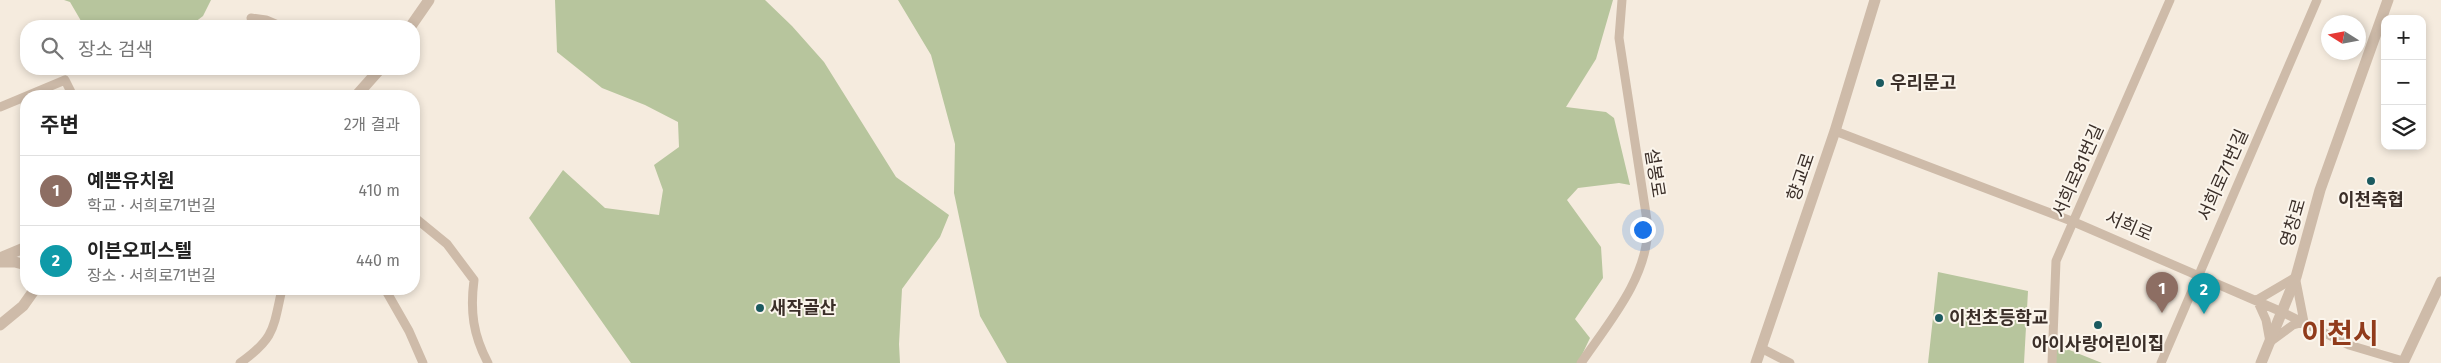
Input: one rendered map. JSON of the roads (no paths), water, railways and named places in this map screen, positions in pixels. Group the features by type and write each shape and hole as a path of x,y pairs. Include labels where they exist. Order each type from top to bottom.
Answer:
{"street":[{"path":"415,20 429,0"},
{"name":"설봉로","path":"1581,363 1630,292 1648,240 1648,227 1619,38 1622,0"},
{"name":"향교로","path":"1756,363 1835,131 1874,0"},
{"name":"서희로81번길","path":"2052,363 2055,264 2170,0"},
{"name":"서희로71번길","path":"2161,363 2317,0"},
{"name":"영창로","path":"2261,363 2296,277 2320,190 2357,92 2357,84 2388,0"},
{"path":"2390,15 2396,0"},
{"path":"251,18 266,20"},
{"name":"영창로","path":"2357,92 2363,86 2381,40"},
{"path":"361,90 375,75"},
{"path":"41,90 65,80 70,90"},
{"path":"0,107 20,99"},
{"name":"서희로","path":"1835,131 2074,222 2256,300 2349,345 2404,362"},
{"path":"420,222 447,244 474,280 471,303 472,322 478,344 488,363"},
{"path":"0,260 20,250"},
{"path":"0,260 20,263"},
{"path":"2296,277 2304,322 2293,325 2270,342 2266,320 2256,300 2296,277"},
{"path":"2404,362 2441,282"},
{"path":"0,325 23,306 31,295"},
{"path":"240,363 259,349 272,332 281,295"},
{"path":"388,295 409,331 423,363"},
{"path":"1761,348 1790,363"}],"place":[{"name":"우리문고","path":"1880,83"},
{"name":"이천축협","path":"2371,181"},
{"name":"새작골산","path":"760,308"},
{"name":"예쁜유치원","path":"2162,313"},
{"name":"이븐오피스텔","path":"2204,314"},
{"name":"이천초등학교","path":"1939,318"},
{"name":"아이사랑어린이집","path":"2098,325"}],"district":[{"name":"이천시","path":"2340,333"}]}
